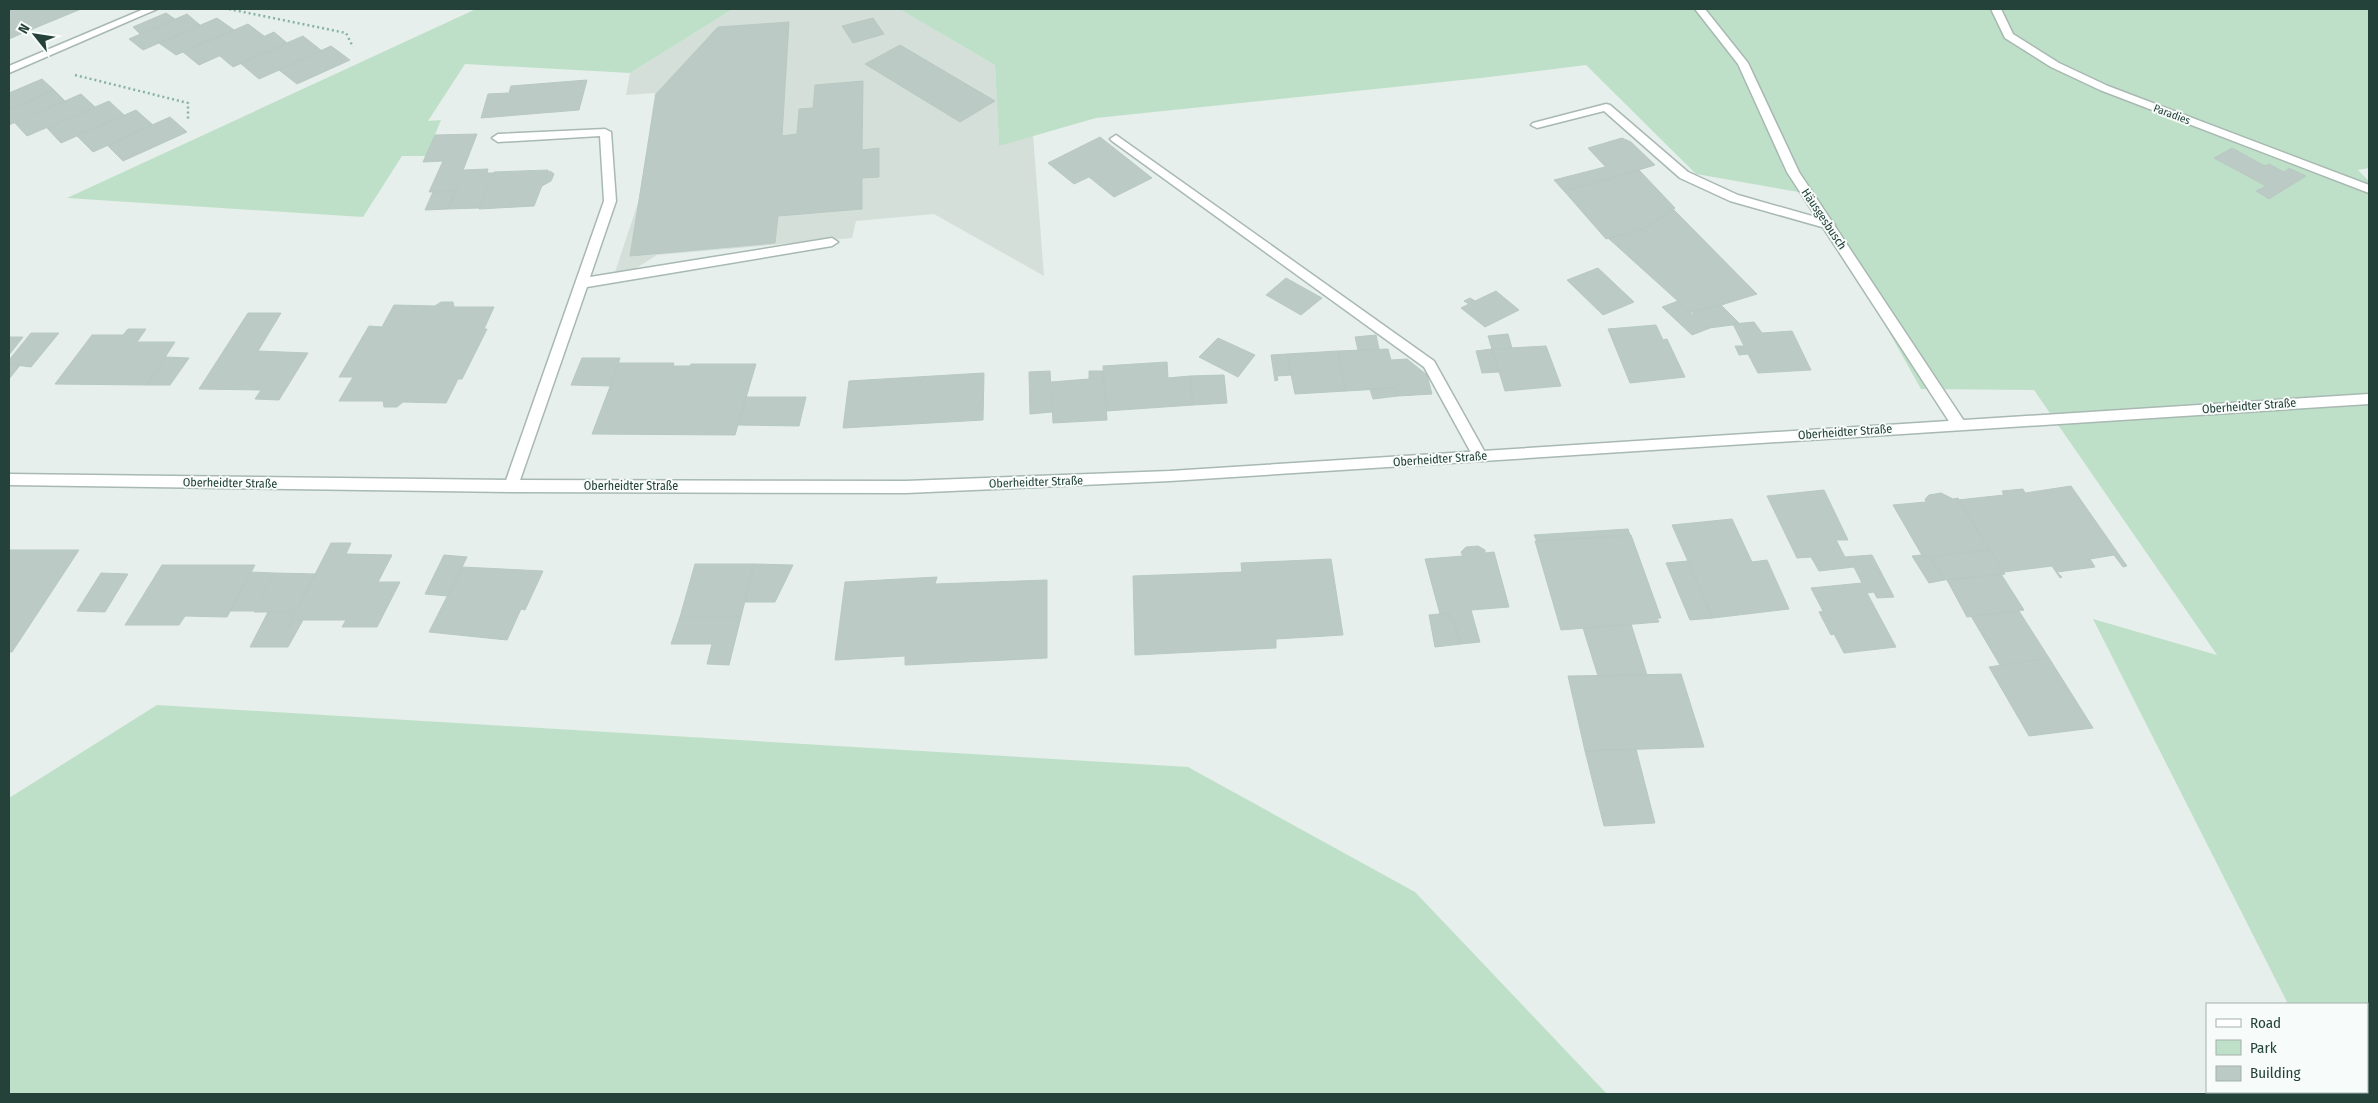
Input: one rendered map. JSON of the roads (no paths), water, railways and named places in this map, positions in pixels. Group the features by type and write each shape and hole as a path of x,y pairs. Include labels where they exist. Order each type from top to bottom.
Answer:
{"street":[{"path":"9,70 152,9"},
{"name":"Häusgesbusch","path":"1700,9 1743,64 1792,172 1829,225 1959,425"},
{"name":"Paradies","path":"1996,9 2009,36 2055,66 2104,88 2369,189"},
{"path":"1537,125 1606,107 1684,175 1734,198 1829,225"},
{"path":"498,138 605,132 610,201 510,486"},
{"path":"1116,139 1428,364 1480,456"},
{"path":"582,282 832,242"},
{"name":"Oberheidter Straße","path":"9,480 510,486 906,487 1170,476 2369,399"}]}
